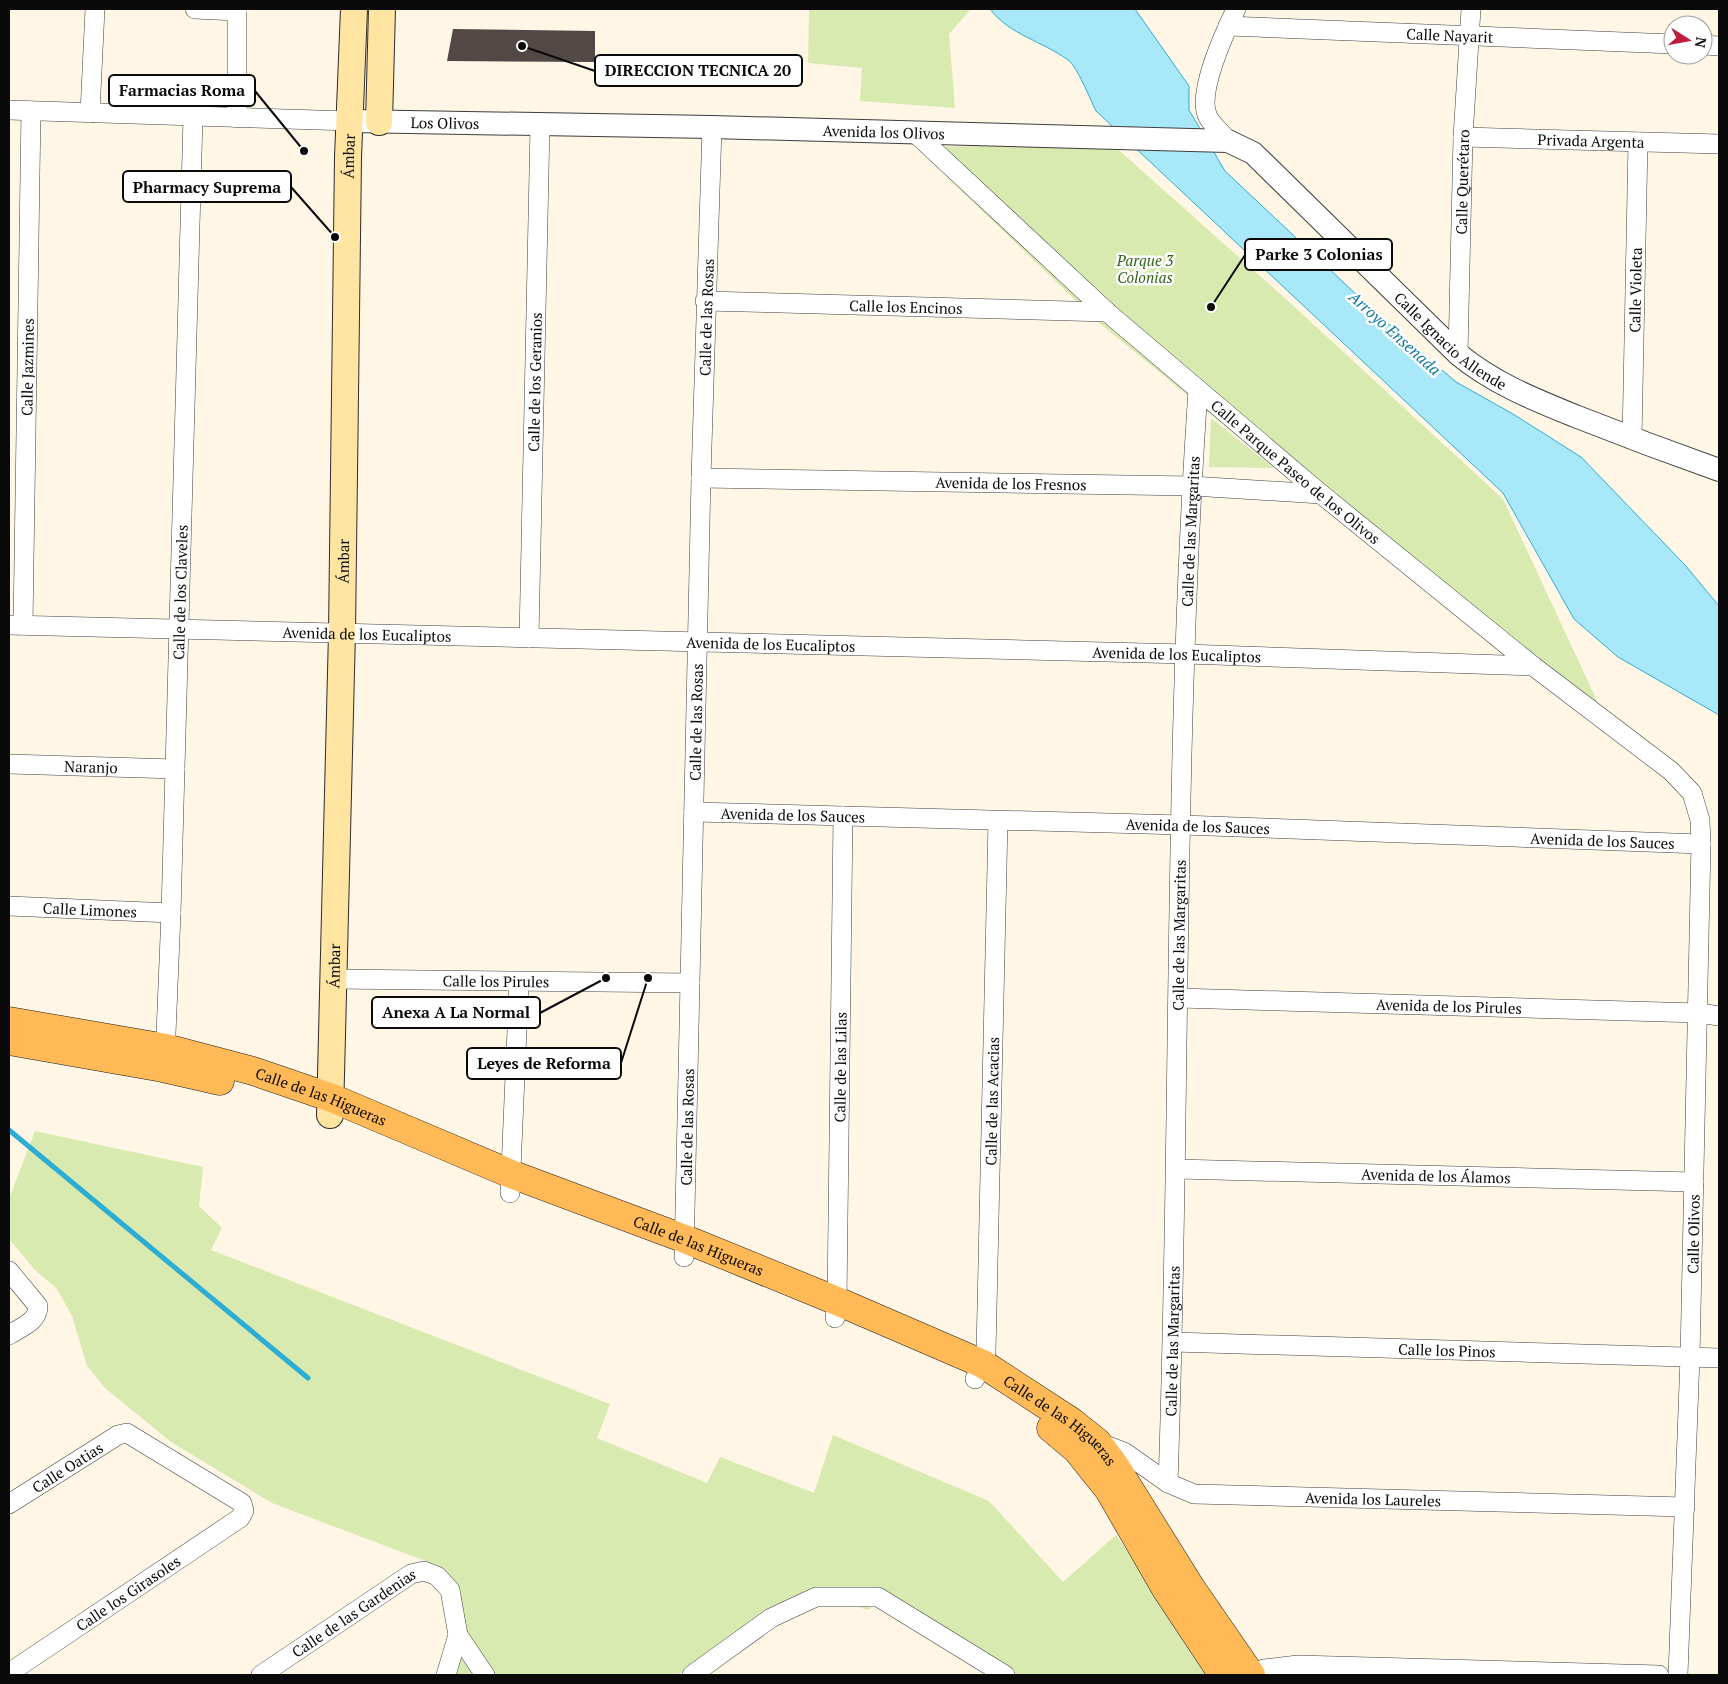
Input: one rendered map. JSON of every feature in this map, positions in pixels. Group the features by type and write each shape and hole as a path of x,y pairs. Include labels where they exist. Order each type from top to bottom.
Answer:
{"main road":[{"name":"Ámbar","path":"331,1106 342,632 350,121 354,9"},
{"path":"379,122 382,9"},
{"name":"Calle de las Higueras","path":"9,1021 165,1058 277,1095 331,1106 511,1184 684,1248 836,1310 979,1372 1013,1400 1087,1446 1109,1490 1166,1589 1242,1675"},
{"name":"Calle de las Higueras","path":"9,1042 165,1058"}],"street":[{"path":"90,113 95,9"},
{"path":"195,9 238,10 237,118"},
{"name":"Calle Querétaro","path":"1458,354 1463,137 1471,9"},
{"path":"1228,141 1207,116 1205,91 1214,60 1232,17"},
{"name":"Calle Nayarit","path":"1232,17 1469,37 1663,44"},
{"path":"9,110 350,121"},
{"name":"Calle Jazmines","path":"16,625 31,111"},
{"name":"Calle de los Claveles","path":"165,1058 171,914 193,117"},
{"name":"Los Olivos","path":"350,121 540,125"},
{"name":"Avenida los Olivos","path":"540,125 712,127 1228,141"},
{"name":"Calle de los Geranios","path":"529,638 540,125"},
{"name":"Calle de las Rosas","path":"684,1248 700,478 712,127"},
{"name":"Calle Parque Paseo de los Olivos","path":"914,132 1107,312 1198,390 1321,494 1533,666 1671,771 1692,793"},
{"name":"Privada Argenta","path":"1463,137 1719,144"},
{"name":"Calle Ignacio Allende","path":"1228,141 1253,153 1458,354 1479,371 1510,390 1632,439 1719,470"},
{"name":"Calle Violeta","path":"1632,439 1638,142"},
{"name":"Calle los Encinos","path":"706,301 1107,312"},
{"name":"Calle de las Margaritas","path":"1168,1483 1177,1169 1186,654 1192,486 1198,390"},
{"name":"Avenida de los Fresnos","path":"700,478 1192,486 1321,494"},
{"name":"Avenida de los Eucaliptos","path":"16,625 1186,654 1533,666"},
{"name":"Naranjo","path":"9,764 175,769"},
{"name":"Calle Olivos","path":"1678,1675 1690,1357 1699,1013 1701,844 1700,820 1692,793"},
{"name":"Avenida de los Sauces","path":"694,812 1182,825 1701,844"},
{"name":"Calle de las Lilas","path":"836,1310 843,816"},
{"name":"Calle de las Acacias","path":"979,1372 986,1352 998,821"},
{"name":"Calle Limones","path":"9,906 171,914"},
{"name":"Calle los Pirules","path":"334,979 690,983"},
{"path":"511,1184 519,982"},
{"name":"Avenida de los Pirules","path":"1180,998 1699,1013 1719,1016"},
{"name":"Avenida de los Álamos","path":"1177,1169 1694,1182"},
{"path":"9,1271 38,1306 38,1314 33,1320 9,1335"},
{"name":"Calle los Pinos","path":"1173,1342 1719,1358"},
{"name":"Calle Oatias","path":"9,1504 118,1435 127,1433 242,1503 244,1512"},
{"name":"Avenida los Laureles","path":"1087,1446 1124,1452 1168,1483 1194,1494 1208,1496 1685,1507"},
{"name":"Calle los Girasoles","path":"9,1673 240,1518 244,1512"},
{"name":"Calle de las Gardenias","path":"262,1675 411,1574 424,1571 437,1576 450,1590 458,1635"},
{"path":"692,1675 771,1618 816,1597 869,1596 878,1596 1005,1675"},
{"path":"446,1675 458,1635"},
{"path":"458,1635 485,1675"},
{"path":"1242,1675 1298,1665 1658,1675"}],"green space":[{"path":"809,9 971,9 949,34 955,108 860,101 862,68 808,63"},
{"name":"Parque 3 Colonias","path":"1112,144 1287,300 1503,499 1612,733 1526,672 1097,321 916,147"},
{"path":"1211,418 1274,468 1209,467"},
{"path":"35,1131 203,1167 199,1206 222,1228 211,1250 610,1404 597,1438 707,1483 720,1457 814,1493 833,1435 989,1501 1063,1582 1116,1535 1212,1675 1005,1675 878,1597 869,1610 816,1597 771,1618 677,1675 448,1675 458,1635 444,1568 272,1503 171,1442 105,1388 87,1366 72,1316 57,1289 35,1270 9,1239 9,1199"}],"water":[{"name":"Arroyo Ensenada","path":"990,9 1135,9 1189,86 1189,110 1225,171 1377,314 1456,382 1513,414 1581,457 1685,565 1719,606 1719,715 1618,657 1574,619 1503,493 1096,111 1072,63 1058,53 1017,32 998,18"}],"building":[{"path":"453,29 595,31 595,62 447,61"}],"waterway":[{"path":"9,1130 308,1378"}],"place":[{"name":"DIRECCION TECNICA 20","path":"522,46"},
{"name":"Farmacias Roma","path":"304,151"},
{"name":"Pharmacy Suprema","path":"335,237"},
{"name":"Parke 3 Colonias","path":"1211,307"},
{"name":"Anexa A La Normal","path":"606,978"},
{"name":"Leyes de Reforma","path":"648,978"}]}
